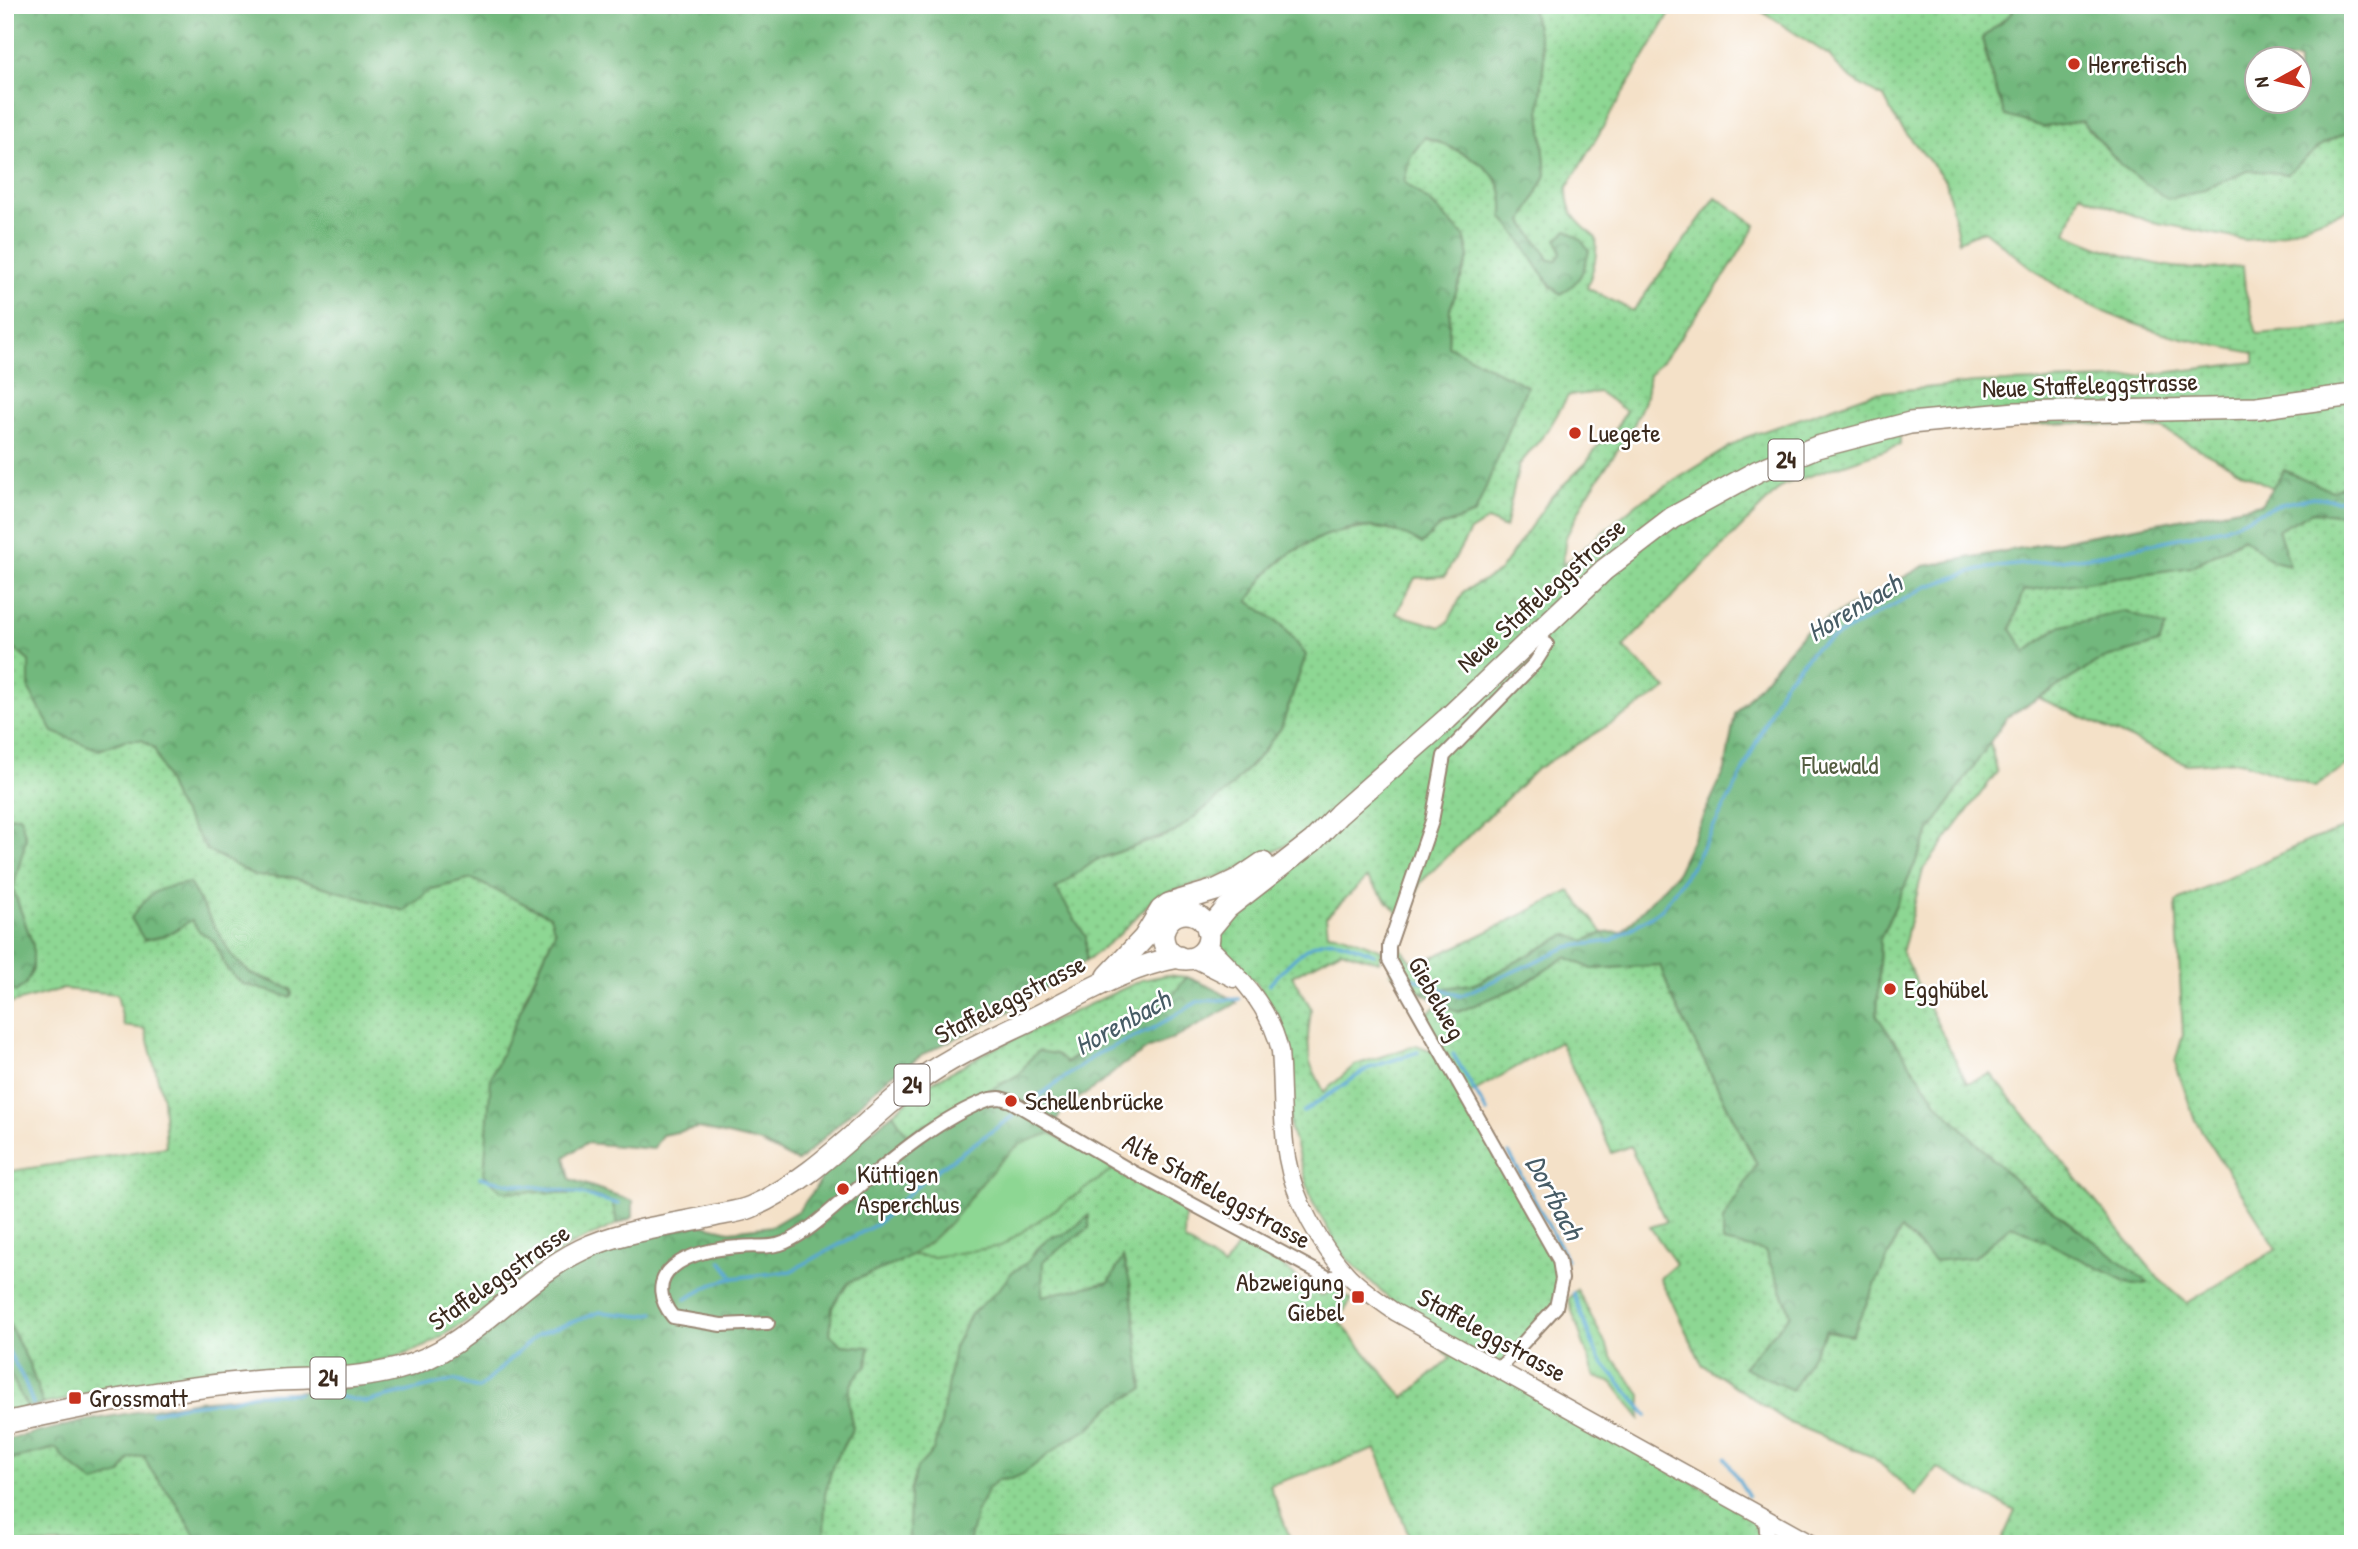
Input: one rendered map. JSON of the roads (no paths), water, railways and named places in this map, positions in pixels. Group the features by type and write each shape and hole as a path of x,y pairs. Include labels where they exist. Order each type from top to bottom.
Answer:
{"main road":[{"name":"Neue Staffeleggstrasse","path":"1197,947 1227,908 1313,841 1604,570 1672,518 1758,471 1817,447 1910,423 2015,413 2257,408 2353,395"},
{"name":"24","path":"1101,984 1144,938 1161,910 1169,904 1216,890 1241,878 1307,832 1339,814"},
{"name":"24","path":"1190,913 1220,900 1233,890 1241,878"},
{"path":"1190,913 1203,920 1197,947 1167,947 1164,931 1176,915 1190,913"},
{"name":"Staffeleggstrasse","path":"1125,972 1164,931"},
{"name":"Staffeleggstrasse","path":"5,1423 129,1397 249,1381 373,1374 399,1369 435,1356 545,1272 581,1250 615,1237 748,1208 792,1186 931,1071 1125,972 1197,947"}],"street":[{"name":"Giebelweg","path":"1498,1370 1556,1307 1562,1279 1559,1260 1390,960 1389,946 1433,821 1444,756 1535,663 1547,644"},
{"name":"Staffeleggstrasse","path":"1197,947 1225,974 1250,991 1266,1012 1277,1038 1284,1139 1291,1178 1327,1248 1347,1273 1395,1312 1812,1544"},
{"name":"Alte Staffeleggstrasse","path":"768,1323 721,1325 673,1317 665,1308 660,1294 663,1278 681,1261 699,1255 740,1247 770,1247 785,1243 798,1236 909,1145 981,1102 1000,1098 1032,1113 1141,1176 1329,1278 1347,1273"},
{"path":"1765,1518 1766,1531 1774,1544"}],"waterway":[{"name":"Horenbach","path":"1406,975 1460,996 1567,947 1611,941 1661,910 1692,866 1738,782 1783,684 1815,648 1926,587 1980,569 2095,556 2224,528 2277,505 2313,497 2353,499"},
{"name":"Horenbach","path":"1269,985 1301,953 1321,942 1342,942 1374,954"},
{"name":"Horenbach","path":"1032,1101 1097,1054 1152,1029 1199,1001 1239,999"},
{"name":"Dorfbach","path":"1303,1112 1369,1068 1418,1052"},
{"name":"Dorfbach","path":"1453,1054 1487,1112"},
{"name":"Horenbach","path":"686,1299 715,1283 791,1271 877,1224 923,1180 1013,1116"},
{"name":"Dorfbach","path":"1509,1153 1567,1260"},
{"path":"480,1177 577,1193 619,1204"},
{"path":"721,1261 734,1278"},
{"name":"Dorfbach","path":"1573,1293 1598,1357 1647,1415"},
{"path":"313,1392 367,1402 455,1380 478,1389 537,1335 600,1312 640,1316 654,1313"},
{"path":"7,1349 25,1382 33,1404"},
{"path":"152,1413 254,1394 299,1393"},
{"name":"Dorfbach","path":"1725,1458 1748,1495"}],"place":[{"name":"Herretisch","path":"2074,64"},
{"name":"Luegete","path":"1575,433"},
{"name":"Egghübel","path":"1890,989"},
{"name":"Schellenbrücke","path":"1011,1101"},
{"name":"Küttigen Asperchlus","path":"843,1189"},
{"name":"Abzweigung Giebel","path":"1358,1297"},
{"name":"Grossmatt","path":"75,1398"}],"park label":[{"name":"Fluewald","path":"1840,765"}]}
